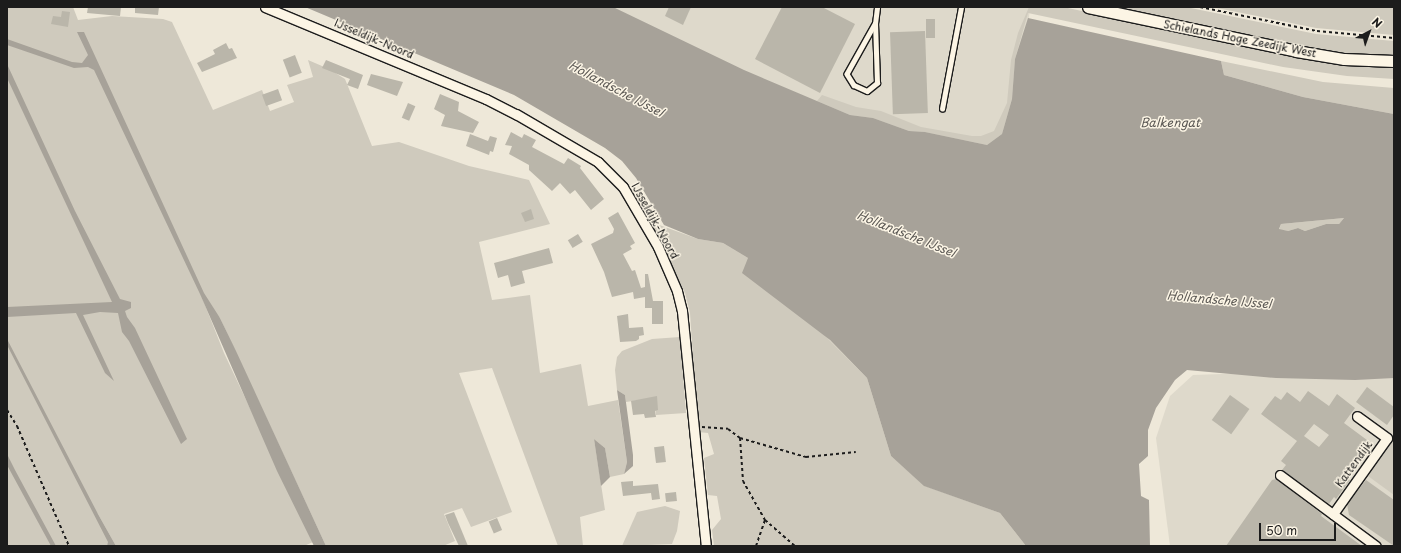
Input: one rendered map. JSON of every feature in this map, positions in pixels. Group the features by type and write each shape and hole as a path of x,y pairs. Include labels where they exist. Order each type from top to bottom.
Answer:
{"street":[{"name":"IJsseldijk-Noord","path":"265,7 486,99 575,147 610,173 643,221 677,291 682,311 706,546"},
{"name":"Schielands Hoge Zeedijk West","path":"1088,7 1296,51 1344,58 1394,61"},
{"name":"Kattendijk","path":"1333,514 1388,438 1357,416"},
{"path":"1280,475 1376,546"}],"lane":[{"path":"875,24 847,74 854,85 867,91 877,83 875,24 877,7"},
{"path":"942,109 961,7"}],"path":[{"path":"1200,7 1317,32 1394,38"},
{"path":"7,410 17,426 69,546"},
{"path":"693,428 728,429 740,438 806,457 856,452"},
{"path":"740,438 743,481 765,520 795,546"},
{"path":"756,546 765,520"}],"shaded area":[{"path":"7,7 73,7 78,20 112,16 163,19 172,22 213,110 262,90 270,111 294,102 287,85 313,77 308,60 329,69 345,79 372,146 399,142 469,166 529,180 550,224 479,242 492,300 530,295 540,373 581,364 588,406 618,400 627,462 624,474 610,477 605,448 594,439 605,510 580,517 583,546 558,546 492,368 459,373 512,512 471,527 462,508 444,514 455,541 443,546 326,546 220,318 201,295 224,353 313,542 304,546 116,546 98,514 92,509 109,542 107,546 7,546"},
{"path":"599,7 1030,7 1014,159 871,130"},
{"path":"1029,7 1063,7 1295,56 1394,66 1394,79 1347,76 1283,67 1028,13 1015,59 1012,99 1002,134 987,145 925,132 909,131 873,118 850,115 817,101 822,95 856,107 881,111 921,127 972,136 981,136 994,131 1007,103 1011,60 1018,33"},
{"path":"1109,7 1186,7 1316,34 1394,41 1394,57 1344,54 1295,46"},
{"path":"1212,7 1394,7 1394,35 1316,28"},
{"path":"1221,61 1323,82 1394,88 1394,114 1303,97 1224,75"},
{"path":"1344,218 1339,224 1326,224 1305,231 1298,228 1288,231 1279,230 1281,224"},
{"path":"651,222 698,239 723,243 748,258 867,378 891,456 925,486 1000,513 1026,546 714,546 712,530 721,519 717,496 708,495 704,458 714,454 708,433 698,432 690,313 685,293"},
{"path":"680,337 686,413 656,415 654,398 626,402 625,395 617,390 615,370 617,357 622,351 652,339"},
{"path":"1394,368 1394,546 1170,546 1156,438 1170,396 1193,375"},
{"path":"1394,439 1394,495 1368,476"},
{"path":"665,506 680,511 677,531 672,544 622,546 637,512"}],"water":[{"path":"305,7 613,7 744,70 850,115 873,118 909,131 925,132 987,145 1002,134 1012,99 1015,59 1028,18 1221,61 1224,75 1303,97 1394,114 1394,378 1355,380 1276,378 1187,370 1175,380 1156,408 1148,430 1148,456 1139,464 1141,496 1149,500 1150,546 1026,546 1000,513 924,486 891,456 867,378 830,340 742,273 748,258 723,243 698,239 664,225 636,178 622,161 605,148 514,95","holes":["1344,218 1339,224 1326,224 1305,231 1298,228 1288,231 1279,229 1281,224"]},
{"path":"77,32 84,32 204,293 220,318 236,351 326,546 314,546 277,471 200,294 94,70 88,67 74,68 7,45 7,39 72,62 82,63 88,55"},
{"path":"7,64 75,211 120,299 131,302 131,308 125,311 127,317 135,328 187,439 181,444 129,341 122,332 118,313 100,312 83,315 114,381 105,373 76,313 7,317 7,307 112,302 7,78"},
{"path":"7,339 116,546 107,546 108,542 7,345"},
{"path":"617,390 625,395 633,455 633,466 624,474 627,462"},
{"path":"594,439 605,448 610,477 601,486"},
{"path":"7,454 56,546 51,546 7,465"}],"building":[{"path":"88,7 121,7 120,16 87,13"},
{"path":"135,7 159,7 158,15 135,13"},
{"path":"669,7 691,7 683,25 665,16"},
{"path":"782,7 822,7 855,24 820,93 755,59"},
{"path":"62,11 70,12 68,27 51,24 53,16 61,17"},
{"path":"926,19 935,19 935,38 926,38"},
{"path":"925,31 928,113 893,114 890,32"},
{"path":"226,43 229,49 232,48 237,58 202,72 197,63 215,54 213,50"},
{"path":"295,55 302,73 290,77 283,60"},
{"path":"326,60 363,75 358,89 347,85 350,79 322,68"},
{"path":"371,74 403,82 397,96 367,85"},
{"path":"278,89 282,100 266,106 262,95"},
{"path":"440,94 459,102 458,111 479,122 473,133 441,126 445,115 434,109"},
{"path":"408,103 415,106 409,121 402,118"},
{"path":"511,132 522,138 524,134 536,140 532,147 564,164 568,158 581,166 580,168 604,199 591,210 575,190 570,194 560,183 552,191 529,170 529,165 509,154 512,146 505,145"},
{"path":"470,134 488,141 490,136 497,138 493,152 490,151 489,155 466,146"},
{"path":"531,209 534,219 525,222 521,213"},
{"path":"618,212 635,243 630,246 632,249 623,254 632,271 635,270 641,288 645,287 645,274 648,274 653,301 663,301 663,324 652,324 652,308 645,308 645,297 634,299 633,292 612,297 604,272 591,244 613,233 614,229 608,218"},
{"path":"578,234 583,242 573,248 568,240"},
{"path":"549,248 553,263 522,271 525,283 511,287 508,275 498,278 494,263"},
{"path":"628,314 629,328 643,327 644,335 639,336 639,339 636,341 620,342 617,316"},
{"path":"1367,387 1394,407 1394,415 1387,425 1356,402"},
{"path":"1308,391 1329,406 1337,394 1355,408 1344,423 1371,443 1346,477 1350,480 1336,499 1334,497 1329,504 1282,470 1286,465 1281,461 1297,441 1261,414 1275,396 1281,400 1287,392 1300,402","holes":["1314,424 1329,435 1319,447 1304,436"]},
{"path":"1230,395 1249,409 1231,434 1212,420"},
{"path":"657,396 658,410 655,411 656,417 645,418 644,414 633,415 631,401"},
{"path":"664,446 666,462 656,463 654,447"},
{"path":"1276,479 1322,514 1321,516 1362,546 1226,546 1272,480"},
{"path":"1366,480 1394,500 1394,546 1349,515 1347,504"},
{"path":"633,481 633,486 658,484 660,499 652,500 651,493 623,496 621,482"},
{"path":"676,492 677,501 666,502 665,493"},
{"path":"454,512 468,546 459,546 448,523 445,515"},
{"path":"497,518 502,530 494,533 489,522"}],"water label":[{"name":"Hollandsche IJssel","path":"616,89"},
{"name":"Balkengat","path":"1170,123"},
{"name":"Hollandsche IJssel","path":"906,234"},
{"name":"Hollandsche IJssel","path":"1219,300"}]}
